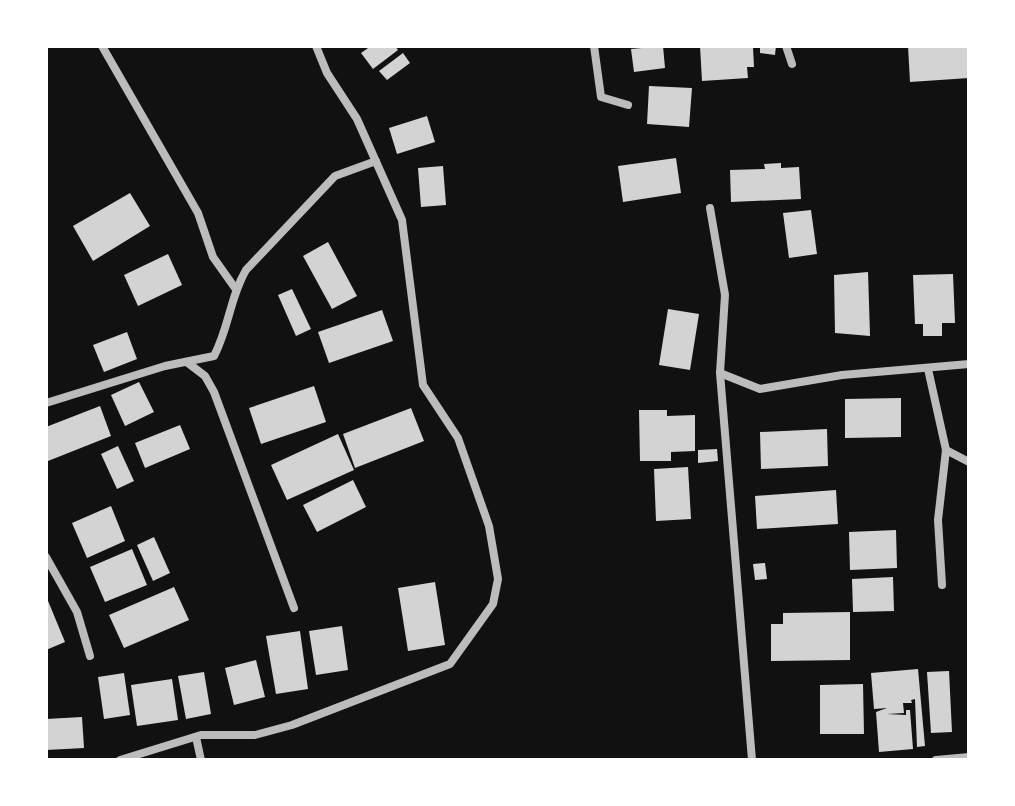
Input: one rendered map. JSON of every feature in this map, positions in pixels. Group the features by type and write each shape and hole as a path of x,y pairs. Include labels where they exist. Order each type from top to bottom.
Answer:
{"street":[{"path":"102,46 198,213 213,257 235,288"},
{"path":"120,760 196,737 255,735 292,725 360,696 450,664 493,604 498,579 489,526 458,438 423,385 402,220 357,119 327,73 316,46"},
{"path":"594,46 601,97 628,105"},
{"path":"786,46 792,64"},
{"path":"205,376 208,360 214,356 227,332 235,288 246,270 335,176 376,161"},
{"path":"710,208 725,295 720,373 752,760"},
{"path":"46,403 165,366 214,356"},
{"path":"188,363 205,376 294,608"},
{"path":"720,373 760,389 842,375 969,364"},
{"path":"928,369 946,450 938,520 942,585"},
{"path":"946,450 969,462"},
{"path":"46,557 77,612 90,656"},
{"path":"196,737 201,760"},
{"path":"936,760 969,757"}],"building":[{"path":"371,46 395,46 398,50 373,69 361,53"},
{"path":"663,46 665,68 634,72 631,49"},
{"path":"700,46 753,47 754,67 747,67 748,78 702,81"},
{"path":"760,46 776,46 775,55 760,53"},
{"path":"908,46 969,46 969,78 910,82"},
{"path":"403,53 410,63 387,80 379,71"},
{"path":"649,86 692,88 689,127 647,124"},
{"path":"427,116 435,142 397,154 389,128"},
{"path":"676,158 681,193 623,202 618,166"},
{"path":"781,163 781,168 799,167 801,199 731,202 730,170 765,169 764,164"},
{"path":"443,166 446,205 421,207 418,168"},
{"path":"130,193 150,226 93,261 73,226"},
{"path":"811,210 817,254 789,258 783,213"},
{"path":"328,242 357,296 332,309 303,256"},
{"path":"168,254 182,285 138,306 124,275"},
{"path":"868,272 870,336 835,333 834,275"},
{"path":"953,274 955,323 942,323 942,336 923,336 923,324 915,324 913,275"},
{"path":"292,289 311,329 296,336 278,295"},
{"path":"668,309 699,314 690,370 659,365"},
{"path":"382,310 393,341 329,363 318,332"},
{"path":"127,332 137,359 104,372 93,345"},
{"path":"139,382 154,412 125,426 111,395"},
{"path":"314,386 326,422 261,444 249,408"},
{"path":"901,398 901,437 845,438 845,399"},
{"path":"100,406 111,436 48,461 46,427"},
{"path":"411,408 424,441 355,468 343,434"},
{"path":"639,410 667,410 667,416 695,415 695,451 671,452 671,461 640,461"},
{"path":"180,425 190,449 145,468 135,443"},
{"path":"827,429 828,466 761,469 760,432"},
{"path":"338,434 354,470 287,500 271,465"},
{"path":"118,446 134,481 117,489 101,454"},
{"path":"717,449 718,461 698,463 698,450"},
{"path":"688,467 691,519 656,521 654,469"},
{"path":"353,480 366,507 317,532 303,505"},
{"path":"836,490 838,524 757,529 755,496"},
{"path":"111,506 125,541 87,558 72,523"},
{"path":"896,530 897,568 850,570 849,532"},
{"path":"154,537 170,573 153,581 137,545"},
{"path":"132,549 147,585 105,602 90,567"},
{"path":"765,563 767,579 755,580 753,564"},
{"path":"893,577 894,611 853,612 852,579"},
{"path":"435,582 445,645 408,651 398,588"},
{"path":"174,587 189,620 124,648 109,615"},
{"path":"46,596 65,642 46,650"},
{"path":"850,612 850,660 771,661 771,624 783,624 783,613"},
{"path":"342,626 348,670 316,675 309,631"},
{"path":"300,631 308,689 276,694 266,636"},
{"path":"256,660 265,697 234,705 225,668"},
{"path":"918,669 925,746 917,747 915,699 911,700 912,703 903,703 904,713 887,714 906,715 906,710 910,710 913,749 879,752 876,712 887,708 874,709 871,673"},
{"path":"949,671 952,732 931,733 927,672"},
{"path":"204,672 211,714 186,719 178,676"},
{"path":"124,673 130,715 104,719 98,677"},
{"path":"172,679 178,720 137,726 131,685"},
{"path":"863,684 864,734 820,734 820,685"},
{"path":"82,717 84,748 46,750 46,719"}]}
